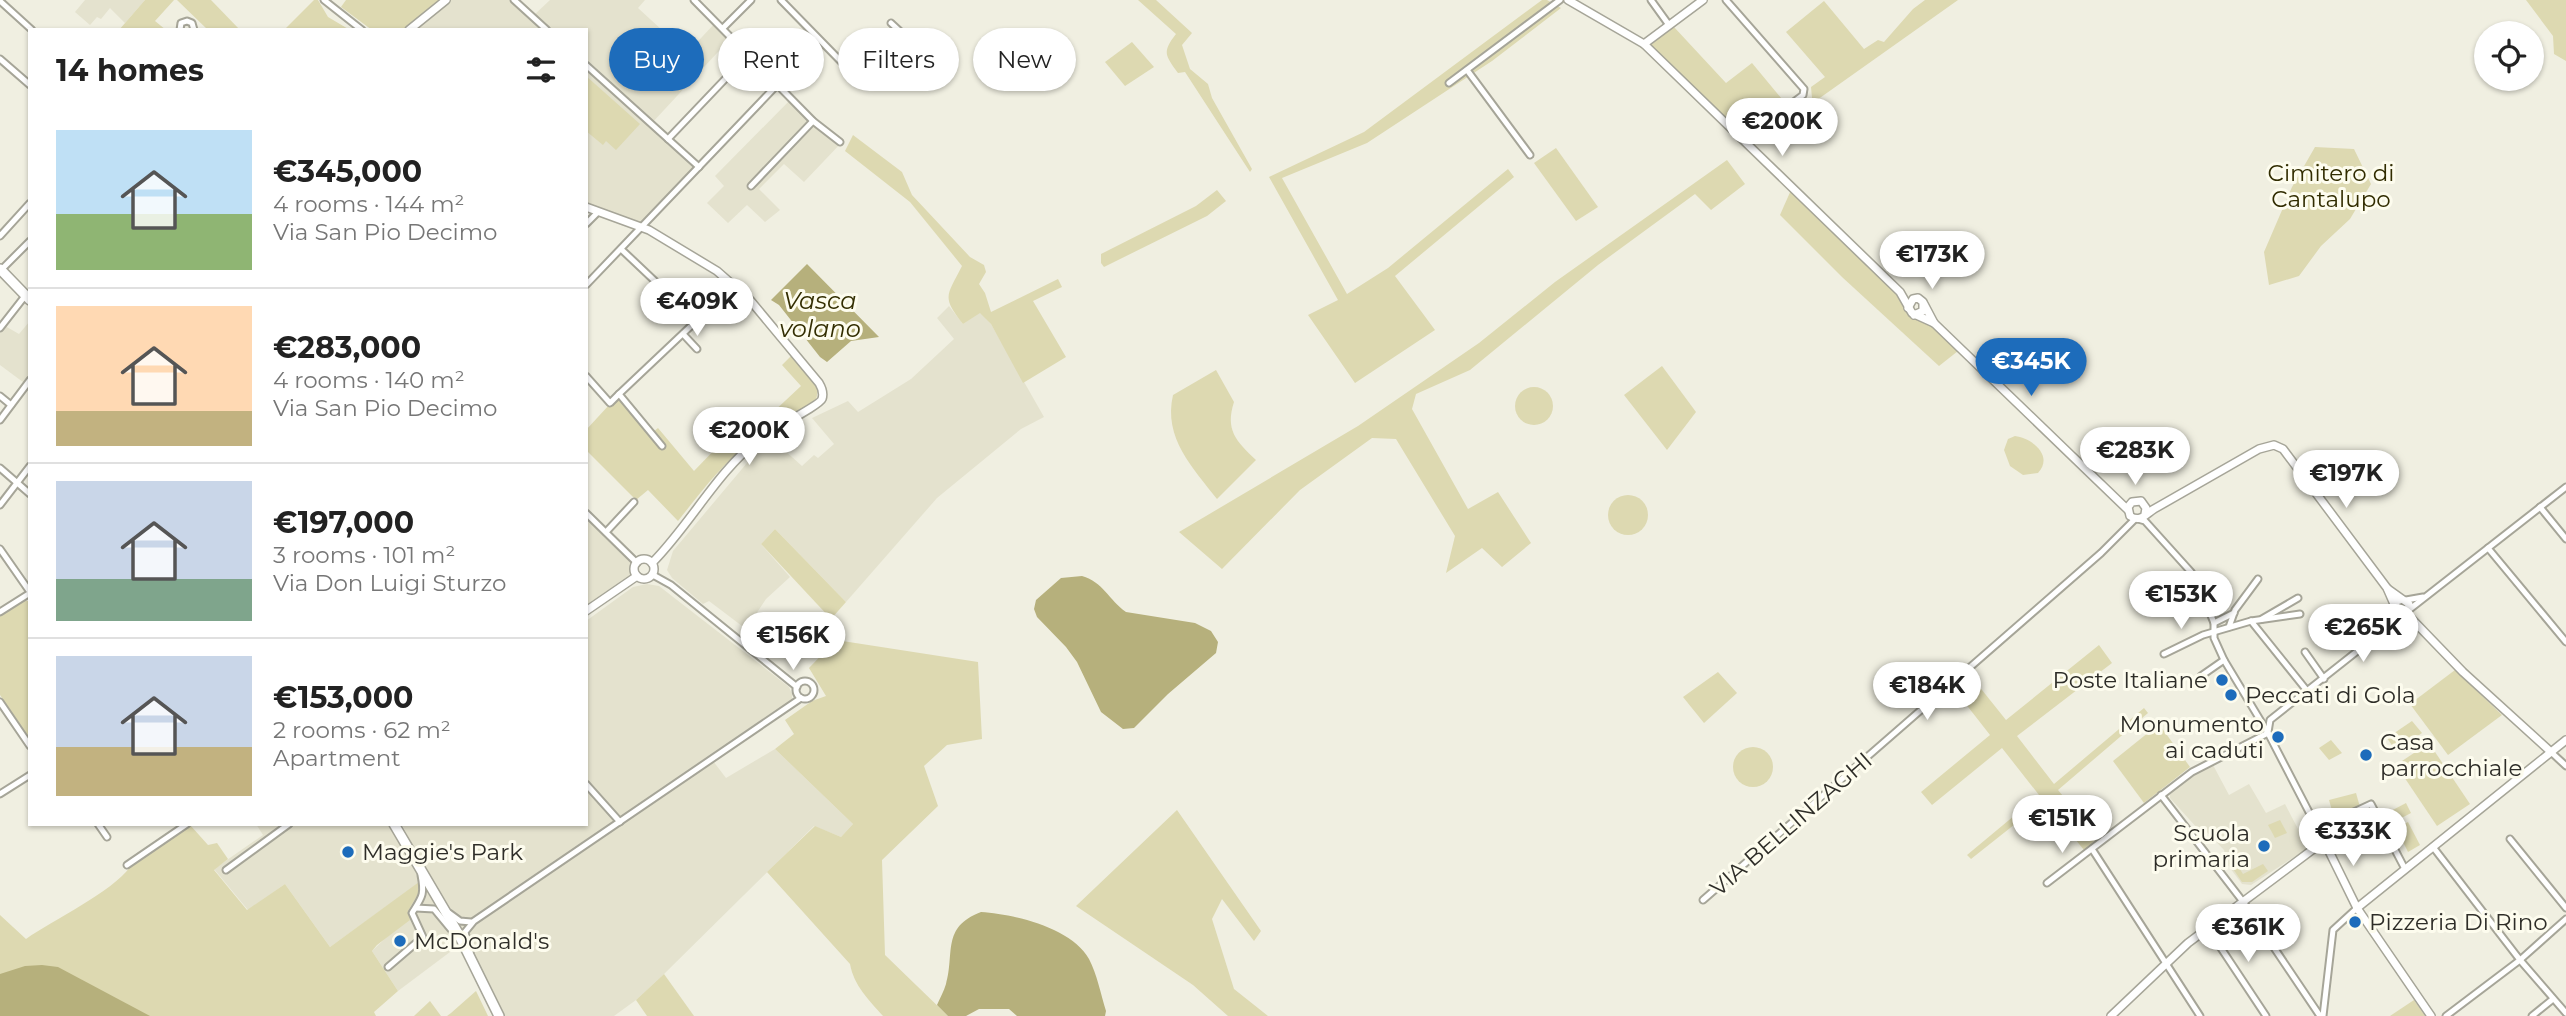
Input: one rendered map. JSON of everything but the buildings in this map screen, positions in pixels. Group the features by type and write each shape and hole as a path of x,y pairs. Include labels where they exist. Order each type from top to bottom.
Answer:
{"main road":[{"path":"0,269 27,298"},
{"path":"395,826 461,938 499,1016"}],"street":[{"path":"324,0 359,28"},
{"path":"412,28 446,0"},
{"path":"514,0 545,28"},
{"path":"694,0 723,28 751,0"},
{"path":"781,0 861,82 904,35 891,23"},
{"path":"1449,83 1560,0"},
{"path":"1568,0 1644,44 1900,292 1911,312 1934,323"},
{"path":"1651,0 1669,25"},
{"path":"1644,44 1703,0"},
{"path":"1726,0 1804,89 1803,95 1743,140"},
{"path":"0,1 30,28"},
{"path":"180,28 181,23 187,20 193,28"},
{"path":"0,59 28,83"},
{"path":"588,67 699,167"},
{"path":"1466,70 1530,155"},
{"path":"668,139 718,86"},
{"path":"588,283 771,91"},
{"path":"783,91 813,121 840,142"},
{"path":"751,186 813,121"},
{"path":"0,236 28,205"},
{"path":"588,208 642,227 717,271 735,285 819,383 823,394 820,402 777,426 747,449 652,563 653,575"},
{"path":"588,222 598,212"},
{"path":"0,269 28,243"},
{"path":"588,378 610,403 695,322 694,316 621,248"},
{"path":"1900,292 1921,301 1934,323 2134,517 2145,521 2191,572 2214,624 2214,635 2224,660 2268,733 2357,908 2431,1016"},
{"path":"0,328 27,298"},
{"path":"1911,312 1910,301 1921,301"},
{"path":"1911,312 1921,313 1921,301"},
{"path":"683,334 697,349"},
{"path":"0,420 28,383"},
{"path":"619,394 662,446"},
{"path":"0,396 11,405"},
{"path":"2134,517 2166,503 2259,449 2274,445 2283,449 2387,588 2396,611 2406,612"},
{"path":"0,468 28,492"},
{"path":"0,505 28,469"},
{"path":"2268,733 2268,723 2277,715 2566,486"},
{"path":"2109,493 2132,502 2138,500 2153,505 2166,503"},
{"path":"606,532 634,502"},
{"path":"2132,502 2134,517"},
{"path":"2134,517 2146,508 2143,503"},
{"path":"2540,507 2566,539"},
{"path":"588,515 637,563"},
{"name":"VIA BELLINZAGHI","path":"1703,900 2101,553 2134,517"},
{"path":"2488,548 2566,642"},
{"path":"0,549 28,589"},
{"path":"652,563 643,559 637,563 634,571 637,576 646,579 653,575"},
{"path":"653,575 671,585 797,687"},
{"path":"588,610 637,576"},
{"path":"2229,627 2234,613 2258,579"},
{"path":"2387,588 2404,599 2406,612 2463,672 2566,766"},
{"path":"0,612 28,593"},
{"path":"2395,604 2404,599 2423,597"},
{"path":"2259,621 2298,598"},
{"path":"2214,624 2234,613"},
{"path":"2164,654 2206,634 2214,635 2229,627 2300,614"},
{"path":"2251,621 2308,692"},
{"path":"2305,652 2324,679"},
{"path":"2201,676 2224,660"},
{"path":"804,682 809,683 813,687 811,696 807,699 801,698 796,692 797,687 804,682"},
{"path":"469,955 465,932 474,921 801,698"},
{"path":"0,702 28,743"},
{"path":"2254,710 2263,716 2277,715"},
{"path":"2047,883 2192,772 2268,733"},
{"path":"2321,1016 2333,927 2566,740"},
{"path":"0,794 28,776"},
{"path":"588,786 620,822"},
{"path":"2161,795 2242,900 2321,1016"},
{"path":"2111,1016 2207,926 2324,841 2330,823 2371,804 2404,869"},
{"path":"99,826 107,837"},
{"path":"127,864 185,826"},
{"path":"226,870 286,826"},
{"path":"2510,839 2566,908"},
{"path":"2433,847 2520,960 2566,1013"},
{"path":"2092,849 2200,1016"},
{"path":"388,967 423,937 412,915 424,892 421,870"},
{"path":"416,908 434,909 454,934 461,938"},
{"path":"446,913 463,922 474,921"},
{"path":"2446,1016 2520,960 2566,919"},
{"path":"2207,926 2266,1016"},
{"path":"2532,1016 2553,999"},
{"path":"2120,1007 2125,1016"}],"shaded area":[{"path":"85,0 145,0 125,23 110,8 101,19 97,17 90,25 75,12"},
{"path":"448,0 519,0 533,16 550,0 645,0 638,8 660,28 609,28 609,91 682,91 651,124 698,167 642,226 588,207 588,28 413,28"},
{"path":"716,22 722,28 718,28 718,52 704,67 704,35"},
{"path":"792,98 814,120 843,141 804,182 784,164 759,189 780,210 765,222 747,205 728,223 707,203 724,186 715,176"},
{"path":"949,306 963,324 980,312 991,324 1044,417 1021,429 937,498 846,602 775,529 761,544 790,577 766,599 746,629 709,601 703,604 672,578 667,570 673,551 752,457 773,440 802,466 814,455 818,458 834,444 812,418 848,401 858,412 911,379 954,339 937,318"},
{"path":"28,323 27,385 0,365 0,333 5,326 19,334"},
{"path":"588,517 635,562 634,574 588,608"},
{"path":"647,584 659,586 789,687 792,701 710,757 726,778 775,749 853,824 841,837 814,826 664,974 614,1016 500,1016 426,877 403,826 588,826 588,620 633,587"},
{"path":"2213,765 2229,795 2249,784 2266,813 2285,804 2308,848 2251,885 2242,884 2227,864 2224,850 2205,830 2198,829 2170,798 2170,792 2189,777"},
{"path":"257,826 393,826 458,946 398,991 372,951 409,916 409,908 420,889 419,883 330,947 285,884 248,910 214,869 263,835"}],"green space":[{"path":"145,0 174,0 155,21 164,28 121,28"},
{"path":"177,0 211,0 238,28 206,28"},
{"path":"314,0 318,0 328,17 347,28 286,28"},
{"path":"346,0 439,0 404,28 369,28 341,7"},
{"path":"1138,0 1156,0 1192,33 1182,45 1190,69 1208,84 1212,98 1252,169 1250,172 1185,72 1178,73 1170,62 1167,50 1176,34"},
{"path":"1542,0 1561,8 1492,61 1367,143 1282,178 1347,294 1388,268 1508,169 1514,177 1395,276 1435,330 1355,383 1308,315 1338,300 1269,177 1364,132"},
{"path":"1925,0 1958,0 1800,112 1812,98 1811,87 1825,77 1786,32 1824,1 1864,49 1878,40 1884,42 1913,9"},
{"path":"2526,0 2566,0 2566,61 2554,54 2553,36"},
{"path":"1674,27 1726,83 1752,63 1791,110 1749,141 1650,45"},
{"path":"1132,42 1154,67 1125,86 1105,62"},
{"path":"588,78 640,124 616,150 606,141 603,145 588,133"},
{"path":"853,135 902,172 912,195 970,257 984,265 986,272 979,284 991,312 1058,279 1062,287 1033,301 1066,357 1023,383 991,324 980,313 963,324 949,301 950,290 962,266 910,202 845,151"},
{"name":"Cimitero di Cantalupo","path":"2315,147 2354,149 2371,184 2350,219 2321,246 2299,276 2269,285 2264,252 2292,187"},
{"path":"1556,148 1598,207 1576,221 1534,163"},
{"path":"1727,160 1745,184 1711,210 1695,194 1598,265 1470,370 1416,394 1412,409 1468,509 1498,492 1531,543 1502,567 1482,548 1446,573 1455,536 1396,439 1372,438 1300,490 1222,569 1179,532 1358,426 1479,343 1555,282"},
{"path":"1217,190 1226,201 1207,216 1104,267 1101,263 1101,254 1196,206"},
{"path":"1791,190 1958,351 1939,366 1842,277 1780,215"},
{"path":"791,356 816,383 816,401 751,441 712,479 678,521 648,490 636,500 588,452 588,428 621,392 653,432 658,428 694,471 722,442 770,415 801,386 782,365"},
{"path":"1662,366 1696,412 1667,450 1624,395"},
{"path":"1216,370 1234,402 1231,420 1234,434 1256,460 1217,499 1182,452 1172,425 1171,411 1173,395"},
{"path":"1534,387 1548,392 1553,406 1548,420 1534,425 1520,420 1515,406 1520,392"},
{"path":"2015,436 2028,440 2039,449 2044,460 2038,473 2023,475 2010,466 2004,450 2008,439"},
{"path":"1628,495 1642,501 1648,515 1642,529 1628,535 1614,529 1608,515 1614,501"},
{"path":"775,529 846,602 831,619 761,544"},
{"path":"25,600 28,601 28,736 0,695 0,616"},
{"path":"836,640 978,662 982,739 947,745 924,766 938,806 882,860 885,955 948,1016 883,1016 859,986 850,964 767,872 815,826 841,837 853,824 775,749 794,734 785,720 812,701 826,696 809,668"},
{"path":"2099,645 2112,663 2017,736 2054,784 2144,708 2148,713 2058,790 2098,838 2084,850 2044,801 1971,859 1967,855 2039,795 2002,748 1932,805 1921,792 1990,735 1954,689 1970,675 2006,720"},
{"path":"2455,670 2502,715 2448,755 2410,704"},
{"path":"1718,672 1737,693 1704,723 1683,697"},
{"path":"2412,721 2422,733 2396,751 2387,738"},
{"path":"2159,724 2190,767 2144,803 2113,761"},
{"path":"2331,740 2342,753 2329,760 2319,748"},
{"path":"2429,743 2470,804 2437,826 2396,765"},
{"path":"1753,747 1767,753 1773,767 1767,781 1753,787 1739,781 1733,767 1739,753"},
{"path":"2356,793 2360,807 2333,814 2329,800"},
{"path":"2406,803 2411,813 2392,823 2387,813"},
{"path":"1177,810 1261,931 1254,941 1222,899 1212,919 1234,989 1268,1016 1228,1016 1193,985 1076,906"},
{"path":"2280,820 2287,833 2275,838 2268,825"},
{"path":"2408,822 2420,845 2408,852 2396,828"},
{"path":"191,826 208,845 217,843 228,859 214,870 247,910 285,884 330,947 419,882 418,894 408,911 410,920 372,951 398,991 374,1012 376,1016 0,1016 0,915 26,939 96,896 130,867"},
{"path":"2234,860 2243,874 2263,864 2268,871 2252,882 2242,882 2229,863"},
{"path":"664,974 694,1016 647,1016 636,1000"},
{"path":"476,991 488,1016 447,1016 451,1013"},
{"path":"2414,1000 2425,1016 2390,1016"},
{"path":"430,1001 441,1016 414,1016"}],"water":[{"name":"Vasca volano","path":"807,264 879,337 851,341 827,362 820,357 779,305 771,300"},
{"path":"1082,576 1095,582 1126,612 1195,623 1211,631 1218,642 1216,653 1168,694 1134,728 1123,729 1101,712 1077,662 1037,617 1034,609 1036,600 1061,578"},
{"path":"981,912 1041,925 1070,939 1081,948 1094,971 1106,1011 1105,1016 1017,1016 1009,1009 979,1009 966,1016 948,1016 937,1005 946,984 952,942 960,925"},
{"path":"25,966 58,967 150,1016 0,1016 0,974"}],"place":[{"name":"Poste Italiane","path":"2222,680"},
{"name":"Peccati di Gola","path":"2231,695"},
{"name":"Monumento ai caduti","path":"2278,737"},
{"name":"Casa parrocchiale","path":"2366,755"},
{"name":"Scuola primaria","path":"2264,846"},
{"name":"Maggie's Park","path":"348,852"},
{"name":"Pizzeria Di Rino","path":"2355,922"},
{"name":"McDonald's","path":"400,941"}]}
